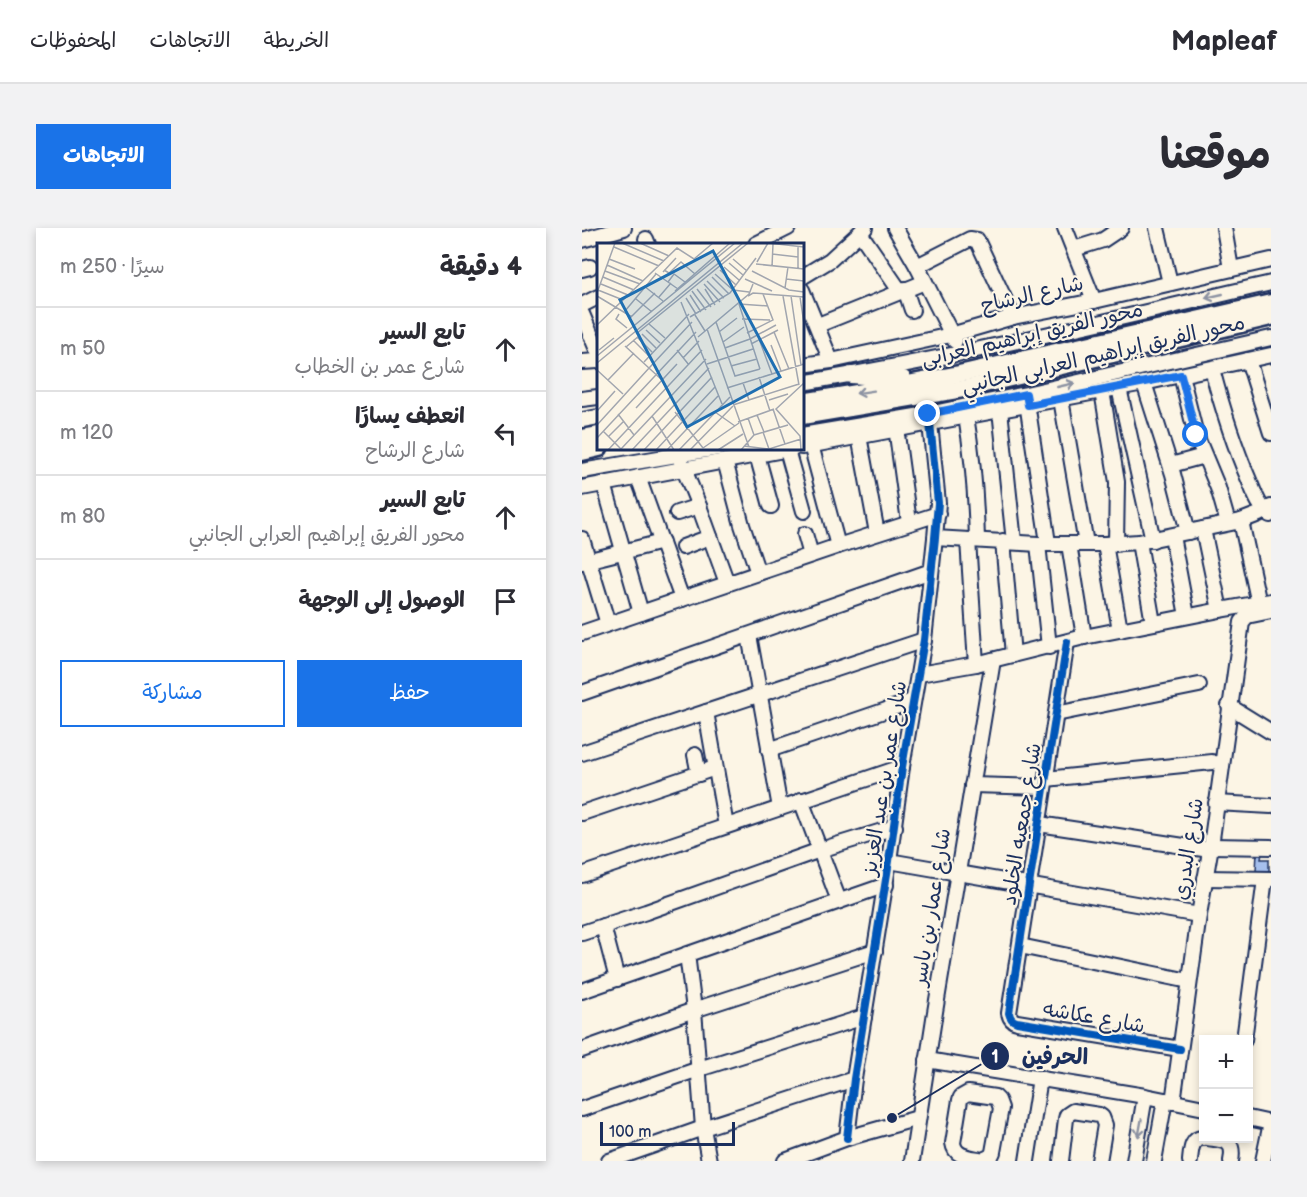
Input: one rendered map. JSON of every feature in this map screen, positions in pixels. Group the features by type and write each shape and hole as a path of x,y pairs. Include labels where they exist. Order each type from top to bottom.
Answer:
{"main road":[{"name":"محور الفريق إبراهيم العرابى","path":"804,402 984,369 1271,303"},
{"name":"محور الفريق إبراهيم العرابى","path":"804,416 963,389 1271,317"},
{"path":"851,375 925,381"},
{"path":"582,438 597,435"},
{"path":"582,452 597,449"}],"street":[{"path":"582,240 598,231 624,228"},
{"path":"758,243 788,228"},
{"path":"895,228 962,353"},
{"path":"1065,228 1094,302"},
{"path":"1074,249 1102,240 1121,228"},
{"path":"1157,228 1170,283"},
{"path":"1224,228 1231,269"},
{"path":"804,276 830,260 863,230 902,290 912,310"},
{"path":"917,266 970,239 976,240 1013,318"},
{"name":"شارع الرشاح","path":"804,365 951,335 1013,318 1094,302 1271,260"},
{"path":"818,325 925,282"},
{"name":"محور الفريق إبراهيم العرابى الجانبي","path":"804,383 962,353 1271,283"},
{"path":"804,294 831,361"},
{"path":"582,304 597,297"},
{"path":"583,320 597,350"},
{"name":"محور الفريق إبراهيم العرابى الجانبي","path":"806,442 1027,400 1271,338"},
{"path":"838,546 806,442 859,436 895,424 930,423 1000,410 1027,400 1061,399 1271,355"},
{"path":"1248,360 1271,434"},
{"path":"582,362 597,361"},
{"path":"935,538 1043,544 1139,542 1235,522 1269,511 1254,492 1232,439 1212,369"},
{"path":"1181,375 1196,435 1235,522 1271,621"},
{"path":"1144,383 1171,465 1188,532"},
{"path":"1119,388 1153,540"},
{"path":"1102,391 1117,482 1111,544 1120,630"},
{"path":"582,399 597,397"},
{"path":"1061,399 1086,544"},
{"path":"1027,400 1043,544 1049,646"},
{"path":"1000,410 1013,655"},
{"path":"966,416 975,484 973,540 976,664"},
{"path":"582,420 597,417"},
{"name":"شارع عمر بن عبد العزيز","path":"847,1138 854,1079 895,827 902,767 924,640 938,514 930,423"},
{"path":"895,424 909,522"},
{"path":"859,436 877,533"},
{"path":"582,471 678,454 757,455 785,450"},
{"path":"791,450 804,511"},
{"path":"678,454 727,583"},
{"path":"582,488 684,469 722,455"},
{"path":"722,455 758,573"},
{"path":"757,455 771,506"},
{"path":"1171,465 1204,456"},
{"path":"638,477 682,599"},
{"path":"604,484 641,613"},
{"path":"677,513 699,506"},
{"path":"582,633 938,514"},
{"path":"1203,529 1220,609"},
{"path":"806,534 811,555"},
{"path":"1172,536 1187,616"},
{"path":"683,547 710,537"},
{"path":"582,539 585,561 609,624"},
{"path":"585,561 662,542"},
{"path":"1139,542 1154,623"},
{"path":"1069,544 1084,637"},
{"path":"582,693 931,571"},
{"path":"919,674 976,664 1084,637 1220,609 1265,607"},
{"name":"شارع البدري","path":"1154,1161 1180,1049 1242,622 1247,616 1265,607"},
{"path":"749,635 780,808"},
{"path":"582,753 924,640"},
{"name":"شارع جمعيه الخلود","path":"1009,1012 1067,642"},
{"name":"شارع عمار بن ياسر","path":"912,1161 993,660"},
{"path":"1056,714 1199,685"},
{"path":"770,750 913,701"},
{"path":"1229,706 1271,732"},
{"path":"706,712 726,826"},
{"path":"695,755 699,774"},
{"path":"972,785 1045,783 1212,762"},
{"path":"582,875 902,767"},
{"path":"582,813 716,768"},
{"path":"801,800 839,901"},
{"path":"1216,803 1271,806"},
{"path":"1039,824 1210,848 1271,847"},
{"path":"582,933 820,850 895,827"},
{"path":"889,861 1199,915"},
{"path":"1205,878 1268,879 1256,946 1245,1035"},
{"path":"582,991 885,885"},
{"path":"603,926 616,979"},
{"path":"1020,946 1190,981"},
{"path":"1256,946 1271,947"},
{"path":"582,1050 694,1010 875,951"},
{"path":"687,954 694,1010 703,1128 709,1161"},
{"name":"شارع عكاشه","path":"1009,1012 1013,1021 1017,1022 1180,1049"},
{"path":"582,1109 864,1017"},
{"path":"927,1060 1146,1096 1199,1107"},
{"path":"980,1095 984,1069"},
{"path":"1027,1161 1040,1078"},
{"path":"609,1161 854,1079"},
{"path":"1087,1113 1091,1087"},
{"path":"968,1093 980,1095 995,1097 1001,1108 993,1152 991,1156 983,1160 960,1155 953,1148 961,1097 968,1093"},
{"path":"1134,1161 1146,1096"},
{"path":"1060,1161 1067,1115 1073,1111 1099,1115 1104,1121 1099,1161"},
{"path":"785,1161 847,1138 918,1118"},
{"path":"1253,1119 1271,1123 1263,1161"},
{"path":"1190,1161 1194,1141 1199,1138"},
{"path":"1229,1143 1233,1152 1231,1161"}],"building":[{"path":"1257,853 1262,853 1261,859 1269,859 1269,872 1256,871"}],"cycle path":[{"path":"847,1138 902,767 924,640 938,503 930,423"},
{"path":"1067,642 1009,1015 1017,1022 1180,1049"}],"place":[{"name":"الحرفين","path":"892,1118"}],"route":[{"path":"928,414 1026,394 1028,405 1181,375 1196,435"}]}
